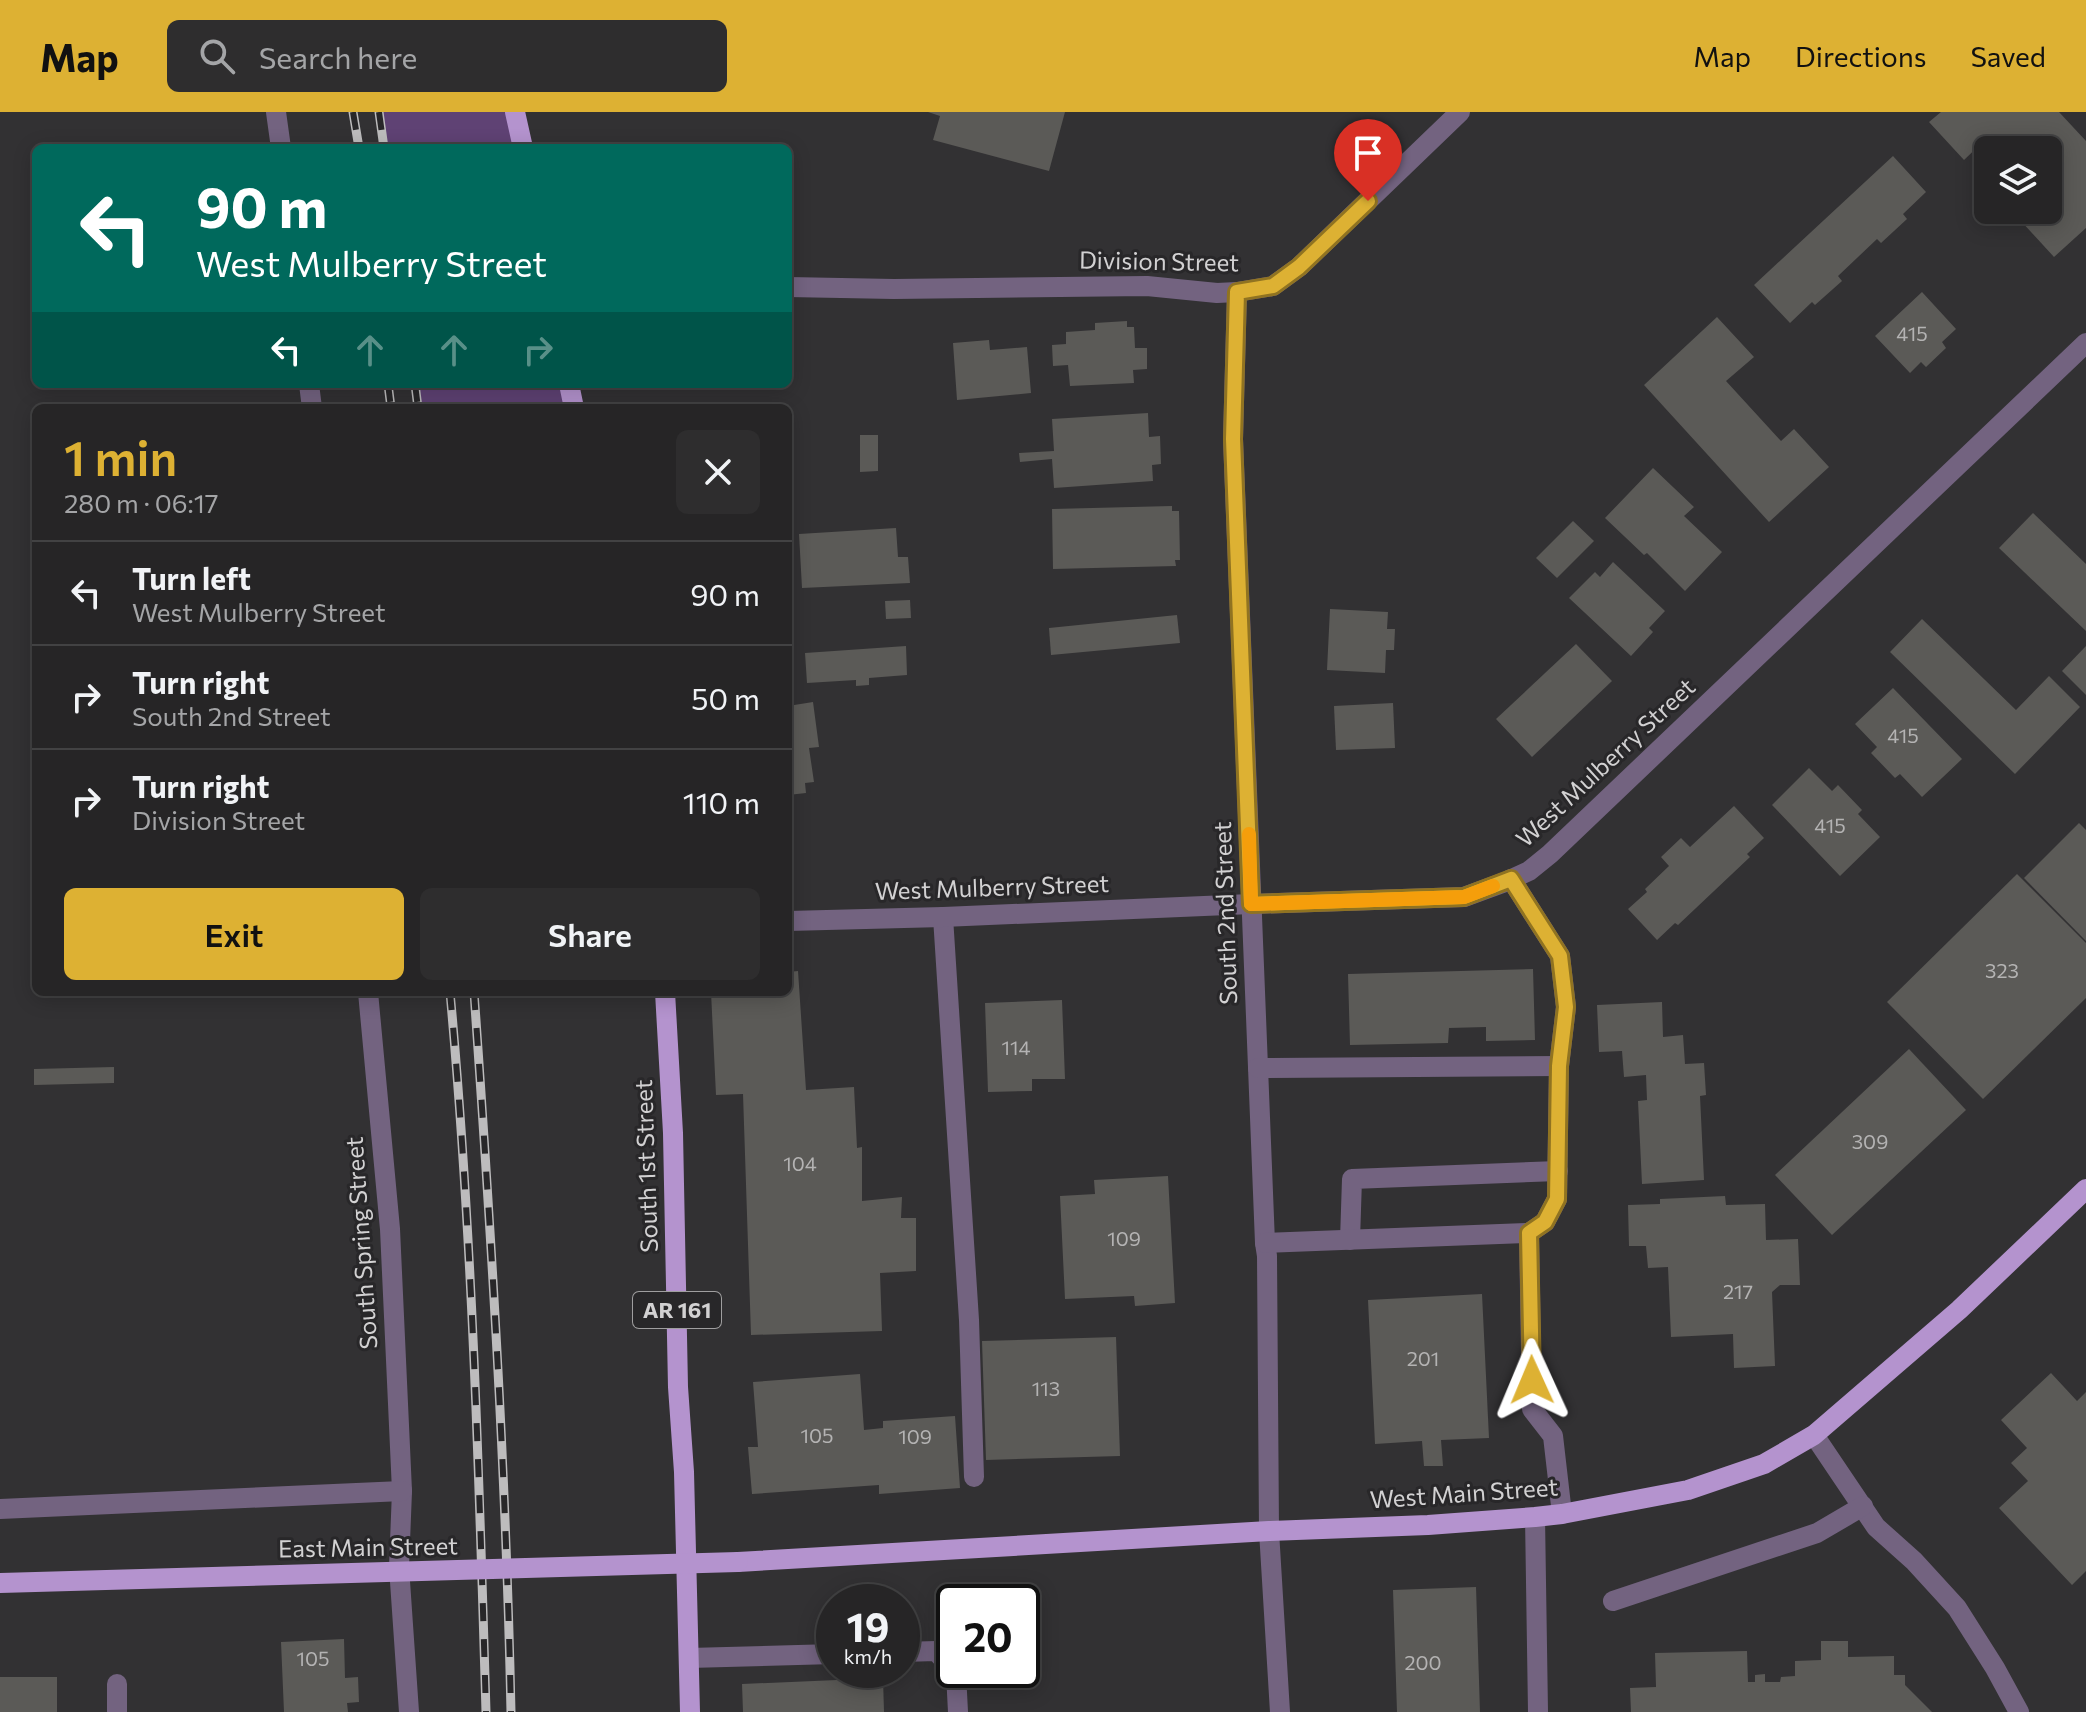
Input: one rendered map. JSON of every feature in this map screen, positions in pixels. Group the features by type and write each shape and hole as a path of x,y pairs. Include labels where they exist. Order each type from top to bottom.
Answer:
{"main road":[{"path":"515,112 522,144"},
{"name":"South 1st Street","path":"665,996 673,1133 678,1387 684,1472 689,1658"},
{"name":"West Main Street","path":"738,1562 1535,1517 1688,1490 1764,1464 1814,1435 1959,1310 2086,1189"},
{"name":"East Main Street","path":"0,1583 738,1562"},
{"name":"AR 161","path":"689,1658 690,1712"}],"street":[{"path":"276,112 280,144"},
{"name":"Division Street","path":"792,287 1147,286 1217,293 1273,286 1299,267 1460,112"},
{"name":"South 2nd Street","path":"1237,292 1233,439 1267,1256 1269,1531 1280,1712"},
{"name":"West Mulberry Street","path":"792,921 1464,897 1529,871 2086,343"},
{"path":"1265,1243 1529,1233 1545,1222 1557,1199 1559,1066 1566,1007 1560,956 1511,879"},
{"path":"943,917 969,1320 974,1477"},
{"name":"South Spring Street","path":"368,996 390,1229 402,1491 399,1567 409,1712"},
{"path":"1258,1068 1559,1066"},
{"path":"1350,1240 1352,1179 1558,1171"},
{"path":"1529,1233 1532,1409 1553,1436 1562,1514"},
{"path":"1814,1435 1876,1527 1914,1561 1957,1608 2019,1712"},
{"path":"0,1509 402,1491"},
{"path":"1613,1601 1817,1533 1863,1506"},
{"path":"1535,1517 1538,1712"},
{"path":"920,1651 936,1651 956,1673 958,1712"},
{"path":"689,1658 816,1654"},
{"path":"117,1684 117,1712"}],"shaded area":[{"path":"379,112 515,112 522,144 383,144"},
{"path":"416,388 570,388 573,404 418,404"}],"building":[{"path":"928,112 1065,112 1049,171 933,140 940,116"},
{"path":"1941,112 2059,112 2086,141 2086,228 2054,257 2024,224 2062,224 2062,136 1974,136 1974,150 1964,160 1929,122"},
{"path":"1893,156 1926,192 1903,214 1907,219 1881,243 1877,239 1838,276 1842,281 1815,305 1812,302 1790,323 1754,285"},
{"path":"1922,292 1956,329 1942,342 1946,348 1926,367 1921,362 1910,373 1875,336"},
{"path":"1717,317 1754,357 1726,381 1781,441 1794,429 1829,467 1769,522 1644,385"},
{"path":"1127,321 1127,327 1134,327 1135,348 1147,348 1147,369 1133,370 1134,383 1070,386 1068,365 1053,366 1052,345 1066,344 1066,332 1095,330 1095,323"},
{"path":"989,340 990,350 1027,347 1031,393 957,400 953,343"},
{"path":"1148,413 1149,437 1160,436 1161,464 1152,465 1153,481 1054,488 1052,459 1020,462 1019,453 1054,451 1052,419"},
{"path":"860,435 878,435 878,471 860,472"},
{"path":"1653,468 1694,507 1684,516 1722,552 1685,591 1647,553 1644,555 1605,518"},
{"path":"1172,506 1172,511 1179,511 1180,560 1175,560 1176,566 1053,569 1052,509"},
{"path":"2033,513 2086,564 2086,631 1999,548"},
{"path":"1573,521 1594,541 1557,578 1536,558"},
{"path":"896,528 898,557 908,557 910,583 802,588 799,534"},
{"path":"1613,562 1665,611 1649,628 1653,632 1631,656 1569,598 1595,572 1600,577"},
{"path":"910,600 911,618 886,619 885,601"},
{"path":"1330,609 1388,612 1387,629 1395,629 1394,650 1386,650 1385,673 1327,670"},
{"path":"1177,615 1180,643 1051,655 1049,628"},
{"path":"1922,619 2016,710 2049,676 2080,707 2015,774 1890,652"},
{"path":"1576,644 1612,681 1532,757 1496,719"},
{"path":"906,646 907,675 869,678 869,685 856,686 856,680 807,683 805,653"},
{"path":"2086,646 2086,695 2062,671"},
{"path":"1893,688 1962,759 1922,797 1900,774 1895,778 1871,753 1877,747 1855,724"},
{"path":"813,702 819,747 809,748 814,782 805,783 806,793 792,795 792,705"},
{"path":"1393,703 1395,748 1336,750 1334,706"},
{"path":"1809,768 1832,791 1838,785 1862,810 1858,814 1880,837 1840,876 1772,805"},
{"path":"1734,806 1764,838 1747,854 1750,857 1678,925 1675,923 1657,940 1628,909 1669,866 1661,857 1681,838 1690,847"},
{"path":"2079,823 2086,830 2086,941 2024,878"},
{"path":"2017,874 2086,943 2086,998 1983,1099 1887,1002"},
{"path":"1533,969 1535,1040 1486,1041 1486,1027 1449,1028 1448,1043 1350,1045 1348,974"},
{"path":"798,971 806,1090 854,1087 857,1148 862,1147 862,1201 902,1197 901,1218 916,1218 916,1271 880,1273 882,1331 751,1335 743,1094 716,1095 711,996 792,996 792,972"},
{"path":"1062,1000 1065,1079 1032,1079 1032,1091 988,1092 985,1003"},
{"path":"1662,1002 1663,1037 1683,1035 1685,1064 1704,1063 1706,1095 1700,1096 1704,1180 1642,1184 1638,1101 1647,1100 1646,1075 1624,1077 1622,1051 1599,1052 1597,1005"},
{"path":"1909,1049 1966,1110 1832,1235 1775,1175"},
{"path":"114,1067 114,1083 34,1085 34,1069"},
{"path":"1168,1176 1175,1303 1135,1306 1134,1296 1065,1299 1060,1196 1095,1194 1094,1180"},
{"path":"1725,1196 1726,1205 1765,1204 1766,1240 1798,1239 1800,1285 1780,1285 1772,1292 1775,1366 1734,1368 1733,1334 1671,1337 1668,1267 1648,1268 1646,1246 1629,1246 1628,1205 1660,1204 1660,1199"},
{"path":"1482,1294 1489,1438 1441,1440 1443,1466 1424,1466 1422,1441 1375,1444 1368,1300"},
{"path":"1116,1337 1120,1456 986,1460 982,1341"},
{"path":"2051,1373 2077,1401 2086,1392 2086,1571 2072,1585 1999,1508 2028,1481 2011,1463 2027,1448 2001,1420"},
{"path":"860,1374 864,1430 883,1428 883,1421 955,1416 960,1488 879,1494 879,1485 752,1494 748,1447 758,1447 753,1382"},
{"path":"1476,1587 1480,1712 1397,1712 1393,1590"},
{"path":"344,1639 345,1678 358,1677 359,1702 347,1703 348,1712 284,1712 281,1642"},
{"path":"1821,1641 1848,1641 1848,1657 1894,1656 1894,1675 1905,1675 1905,1685 1932,1712 1631,1712 1630,1688 1656,1687 1655,1653 1747,1651 1748,1682 1755,1682 1755,1675 1765,1674 1765,1682 1780,1682 1781,1677 1795,1676 1795,1661 1821,1660"},
{"path":"0,1677 57,1677 57,1712 0,1712"},
{"path":"816,1681 816,1688 883,1688 884,1712 743,1712 742,1684"}],"railway":[{"path":"353,112 358,144"},
{"path":"379,112 383,144"},
{"path":"388,388 390,404"},
{"path":"416,388 418,404"},
{"path":"450,996 469,1262 486,1712"},
{"path":"474,996 497,1352 511,1712"}],"slow traffic":[{"path":"1249,834 1251,904 1464,897 1493,886"}],"route":[{"path":"1368,201 1299,267 1273,286 1237,292 1233,439 1251,904 1464,897 1511,879 1560,956 1566,1007 1559,1066 1557,1199 1545,1222 1529,1233 1532,1380"}]}
